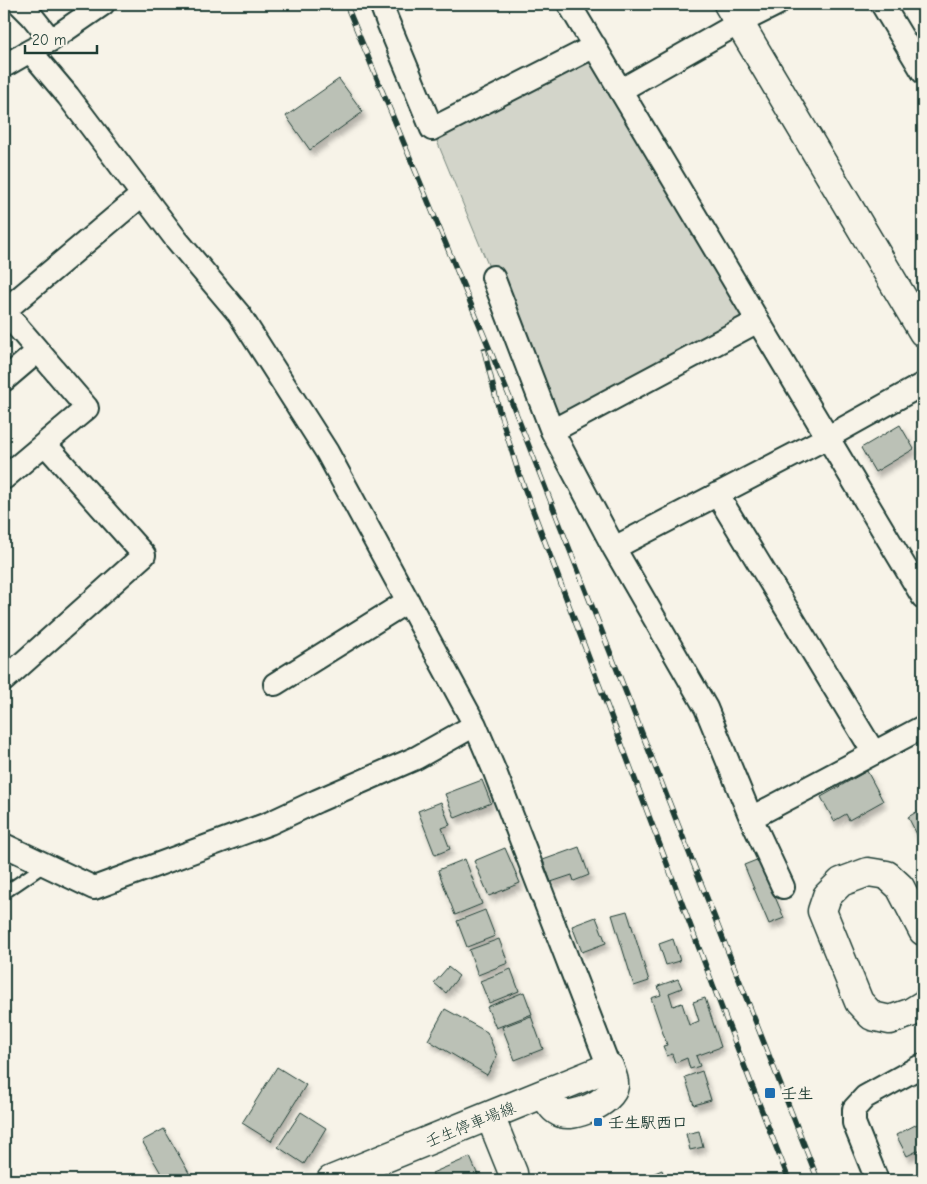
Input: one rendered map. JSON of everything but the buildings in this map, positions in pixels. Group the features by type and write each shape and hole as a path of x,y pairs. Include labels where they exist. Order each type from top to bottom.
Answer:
{"street":[{"path":"20,4 32,15 51,40"},
{"path":"4,66 51,40 103,4"},
{"path":"382,4 432,129 595,46"},
{"path":"569,4 923,597"},
{"path":"621,90 733,14 777,4"},
{"path":"882,4 923,72"},
{"path":"733,14 923,332"},
{"path":"30,51 68,96 176,238 239,314 327,452 475,725 609,1067"},
{"path":"4,478 87,408 4,311 142,194"},
{"path":"493,277 552,431 614,548 706,708 751,818 783,887"},
{"path":"552,431 758,321"},
{"path":"4,380 38,351"},
{"path":"614,548 828,437 923,384"},
{"path":"4,680 144,555 45,444"},
{"path":"717,494 874,753"},
{"path":"275,684 408,601"},
{"path":"4,845 94,888 270,823 416,758 475,725"},
{"path":"751,818 923,727"},
{"path":"923,929 900,887 887,875 868,872 841,882 827,896 822,911 859,1002 872,1016 890,1020 910,1013 923,1005"},
{"path":"877,1180 854,1123 854,1109 864,1097 923,1065"},
{"name":"壬生停車場線","path":"331,1180 609,1067"},
{"path":"490,1116 513,1173 514,1180"}],"lane":[{"path":"4,893 46,865"}],"shaded area":[{"path":"595,46 758,321 552,431 493,277 432,129"}],"railway":[{"path":"346,4 510,398 818,1180"},
{"path":"484,350 499,410 518,471 789,1180"}],"place":[{"name":"壬生","path":"770,1093"},
{"name":"壬生駅西口","path":"598,1122"}]}
